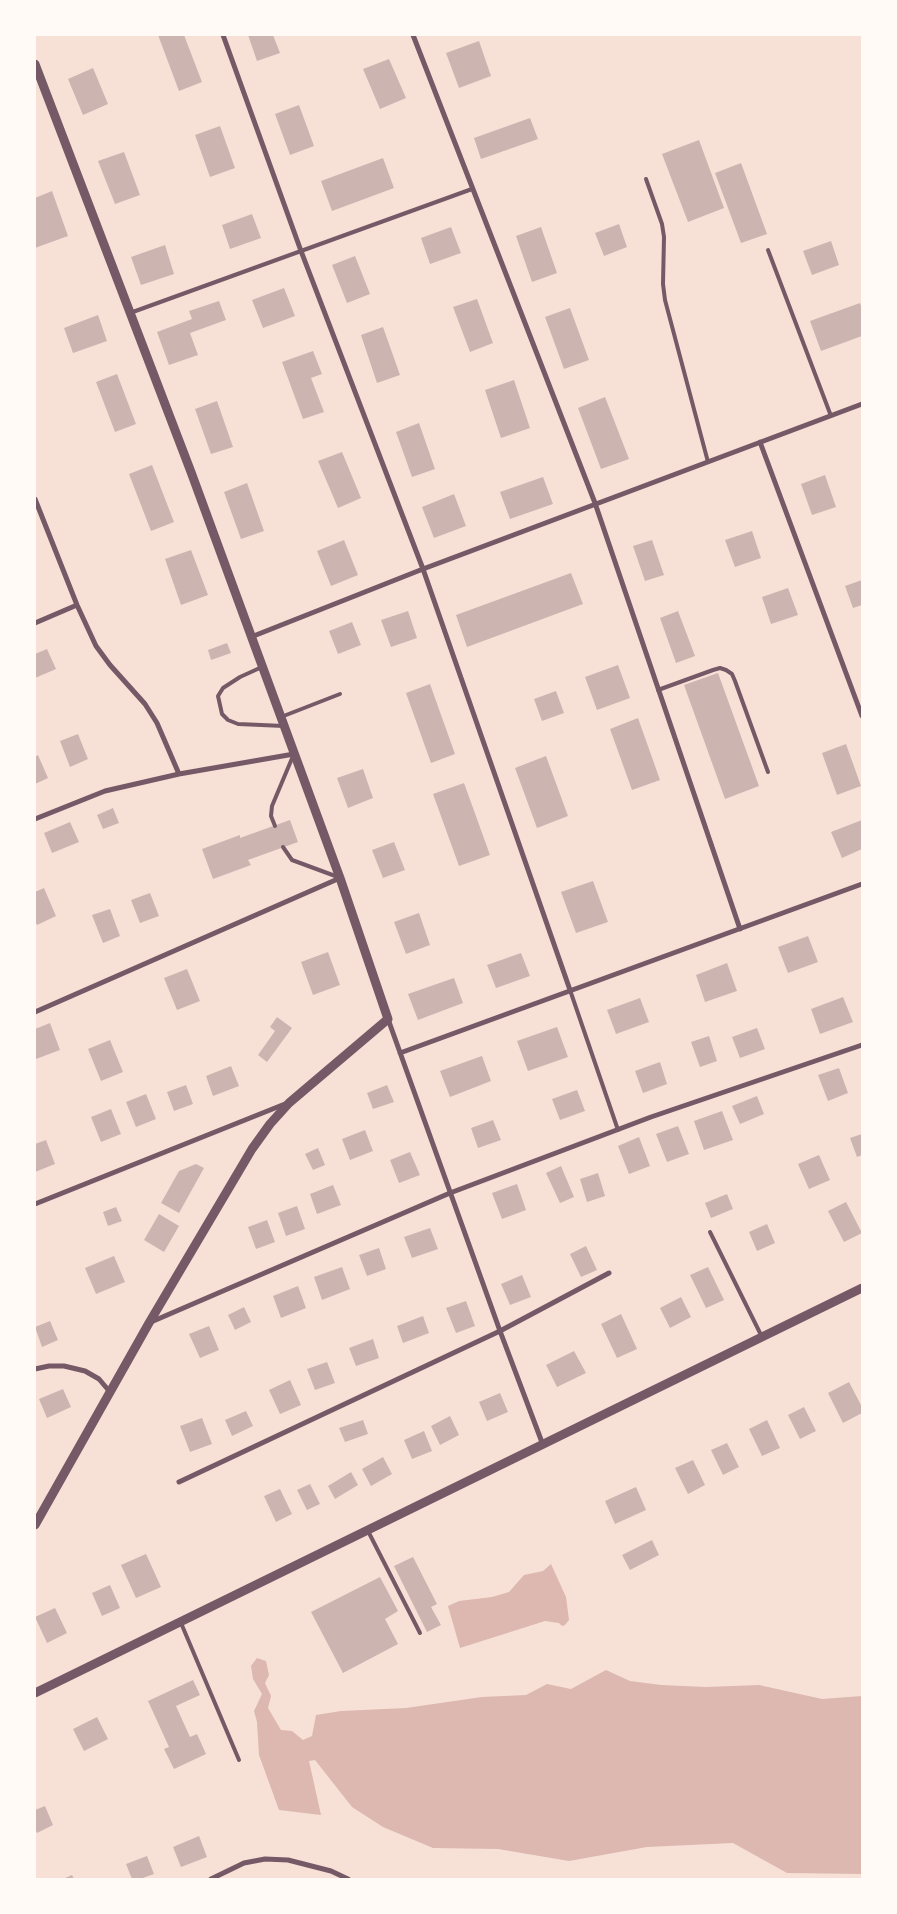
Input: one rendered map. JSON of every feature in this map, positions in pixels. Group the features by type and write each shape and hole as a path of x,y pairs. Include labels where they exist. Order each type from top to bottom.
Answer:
{"street":[{"path":"223,35 301,250 423,569 570,990"},
{"path":"414,35 595,503 740,929"},
{"path":"35,64 283,722 340,878 450,1193 543,1444"},
{"path":"251,637 595,503 862,404"},
{"path":"760,442 862,716"},
{"path":"35,499 77,605 96,646 110,666 145,704 157,723 179,774"},
{"path":"35,623 77,605"},
{"path":"35,819 105,791 179,774 294,754"},
{"path":"35,1012 340,878"},
{"path":"400,1053 862,884"},
{"path":"35,1525 148,1323 252,1149 270,1124 289,1103 388,1019"},
{"path":"148,1323 450,1193 618,1130 862,1045"},
{"path":"35,1204 289,1103"},
{"path":"179,1482 500,1331 609,1273"},
{"path":"35,1693 862,1288"},
{"path":"35,1369 49,1366 64,1366 85,1371 99,1379 111,1392"},
{"path":"211,1879 244,1863 265,1859 288,1860 331,1871 348,1879"}],"lane":[{"path":"646,179 662,224 665,300 708,462"},
{"path":"130,313 472,189"},
{"path":"768,250 831,416"},
{"path":"262,666 222,688 218,696 222,714 228,720 238,724 283,722 340,694"},
{"path":"658,690 720,668 732,674 768,772"},
{"path":"275,826 271,816 272,806 294,754"},
{"path":"283,847 292,860 340,878"},
{"path":"570,990 618,1130"},
{"path":"710,1232 762,1337"},
{"path":"368,1531 420,1633"},
{"path":"181,1623 239,1760"}],"shaded area":[{"path":"551,1564 566,1597 569,1620 565,1625 562,1626 559,1623 545,1621 460,1648 448,1606 459,1601 492,1597 509,1592 524,1575 543,1571"},
{"path":"257,1658 266,1661 269,1675 265,1683 271,1696 268,1708 281,1730 292,1731 303,1740 312,1736 316,1715 341,1711 406,1708 482,1697 526,1695 547,1684 571,1689 606,1670 630,1681 661,1685 706,1687 759,1685 822,1699 862,1696 862,1874 787,1873 733,1843 647,1847 569,1861 498,1849 433,1848 383,1827 352,1807 315,1760 309,1761 321,1815 279,1810 259,1755 257,1722 254,1711 262,1694 253,1679 251,1666"}],"building":[{"path":"158,35 184,35 202,82 179,91"},
{"path":"248,35 273,35 280,53 257,61"},
{"path":"479,41 491,76 459,88 446,53"},
{"path":"389,59 406,98 380,109 363,69"},
{"path":"93,68 108,104 83,115 68,79"},
{"path":"299,105 314,146 290,155 275,114"},
{"path":"530,118 538,139 481,159 474,138"},
{"path":"220,126 235,168 210,177 195,135"},
{"path":"699,140 724,208 688,222 662,154"},
{"path":"124,152 140,195 115,204 98,161"},
{"path":"383,158 394,188 332,211 321,181"},
{"path":"741,163 767,234 741,243 715,173"},
{"path":"52,191 68,236 35,248 35,198"},
{"path":"252,214 261,238 230,249 222,225"},
{"path":"619,224 627,247 604,256 595,233"},
{"path":"451,227 461,253 430,264 421,238"},
{"path":"541,227 557,273 532,282 516,236"},
{"path":"831,241 839,265 812,275 803,251"},
{"path":"165,245 174,274 141,285 131,257"},
{"path":"355,256 370,294 347,303 332,265"},
{"path":"284,288 295,316 263,328 252,300"},
{"path":"477,299 493,343 470,352 453,307"},
{"path":"219,301 226,320 190,333 198,355 169,365 157,332 192,319 189,311"},
{"path":"860,303 862,309 862,336 821,351 810,321"},
{"path":"570,308 589,360 564,369 545,317"},
{"path":"98,315 107,341 73,353 64,328"},
{"path":"383,327 400,375 377,383 361,335"},
{"path":"313,351 322,374 311,378 324,412 303,419 282,362"},
{"path":"117,374 136,424 115,432 96,382"},
{"path":"514,380 530,428 501,438 485,390"},
{"path":"605,397 629,459 601,469 578,408"},
{"path":"217,401 233,447 211,454 195,409"},
{"path":"419,423 435,469 412,477 396,432"},
{"path":"342,452 361,498 338,508 318,461"},
{"path":"152,465 174,522 151,531 129,474"},
{"path":"825,475 836,507 812,515 801,484"},
{"path":"543,477 553,504 510,519 500,492"},
{"path":"247,483 264,531 241,539 224,492"},
{"path":"454,494 466,526 434,538 422,507"},
{"path":"752,531 761,558 735,567 725,540"},
{"path":"344,540 358,575 331,586 317,551"},
{"path":"652,540 664,575 645,581 633,546"},
{"path":"191,550 208,595 181,605 165,559"},
{"path":"571,573 583,604 467,647 456,615"},
{"path":"862,580 862,605 853,608 845,586"},
{"path":"788,588 798,615 771,624 762,597"},
{"path":"408,611 417,638 391,647 381,620"},
{"path":"678,611 695,656 676,663 660,618"},
{"path":"352,622 361,645 338,654 329,631"},
{"path":"227,643 231,653 211,660 208,650"},
{"path":"47,649 56,669 35,678 35,654"},
{"path":"618,665 630,698 597,710 585,677"},
{"path":"718,673 759,786 725,799 684,685"},
{"path":"430,684 455,754 431,763 406,693"},
{"path":"556,691 564,713 542,721 534,699"},
{"path":"638,718 660,780 632,790 610,729"},
{"path":"78,734 88,759 70,767 60,741"},
{"path":"846,744 861,786 837,795 822,753"},
{"path":"38,755 48,778 35,784 35,757"},
{"path":"546,756 568,816 537,828 515,768"},
{"path":"363,769 373,798 348,808 337,778"},
{"path":"464,783 490,855 459,866 433,794"},
{"path":"113,808 119,823 103,829 97,815"},
{"path":"290,820 298,842 248,860 251,865 213,879 202,849"},
{"path":"862,820 862,849 842,858 831,832"},
{"path":"70,822 79,842 52,853 44,833"},
{"path":"394,842 405,870 383,878 372,850"},
{"path":"593,881 608,922 576,933 561,892"},
{"path":"44,888 56,916 37,925 35,921 35,892"},
{"path":"150,893 159,916 140,923 131,900"},
{"path":"110,909 120,936 103,943 92,915"},
{"path":"419,913 430,945 406,954 394,922"},
{"path":"808,936 818,962 788,973 778,947"},
{"path":"328,952 340,985 313,995 301,962"},
{"path":"521,953 530,976 496,988 487,965"},
{"path":"727,963 737,991 705,1002 696,975"},
{"path":"187,969 200,1001 177,1010 164,978"},
{"path":"454,978 463,1003 418,1020 408,994"},
{"path":"843,997 853,1022 820,1034 811,1009"},
{"path":"640,998 649,1022 616,1034 607,1010"},
{"path":"277,1017 292,1028 267,1062 258,1055 275,1031 270,1027"},
{"path":"50,1023 60,1050 36,1059 35,1029"},
{"path":"557,1027 568,1057 528,1071 517,1041"},
{"path":"757,1028 765,1049 740,1058 732,1037"},
{"path":"709,1036 717,1061 700,1067 691,1042"},
{"path":"110,1040 123,1072 101,1081 88,1049"},
{"path":"482,1056 491,1081 450,1097 440,1071"},
{"path":"660,1062 667,1084 643,1093 635,1071"},
{"path":"231,1066 239,1086 213,1096 206,1076"},
{"path":"839,1068 848,1093 828,1101 818,1075"},
{"path":"186,1085 193,1104 174,1111 167,1092"},
{"path":"387,1085 394,1102 373,1109 367,1093"},
{"path":"577,1090 585,1111 560,1120 552,1099"},
{"path":"146,1094 156,1119 136,1127 126,1102"},
{"path":"757,1096 764,1114 740,1124 732,1106"},
{"path":"111,1109 121,1134 101,1142 91,1117"},
{"path":"722,1111 733,1140 704,1150 694,1121"},
{"path":"493,1120 501,1140 478,1148 471,1128"},
{"path":"678,1126 689,1154 667,1162 656,1134"},
{"path":"365,1130 373,1151 350,1160 342,1139"},
{"path":"862,1134 862,1155 857,1157 850,1138"},
{"path":"639,1137 650,1166 629,1174 618,1146"},
{"path":"46,1140 55,1164 35,1172 35,1144"},
{"path":"318,1148 325,1165 313,1170 305,1154"},
{"path":"410,1152 420,1175 399,1183 390,1160"},
{"path":"819,1155 830,1180 809,1189 798,1164"},
{"path":"196,1164 204,1168 179,1213 161,1203 179,1171"},
{"path":"561,1166 574,1197 560,1203 546,1173"},
{"path":"598,1173 605,1196 587,1202 580,1179"},
{"path":"517,1184 526,1210 502,1219 492,1193"},
{"path":"333,1185 341,1205 317,1214 310,1194"},
{"path":"727,1194 733,1209 711,1218 705,1203"},
{"path":"846,1202 862,1233 844,1242 828,1211"},
{"path":"297,1206 305,1229 286,1236 278,1213"},
{"path":"116,1207 122,1221 108,1226 103,1212"},
{"path":"159,1214 179,1226 164,1252 144,1240"},
{"path":"267,1220 275,1242 256,1249 248,1227"},
{"path":"767,1224 775,1243 757,1251 749,1232"},
{"path":"430,1228 438,1249 412,1258 404,1237"},
{"path":"586,1246 597,1270 581,1277 570,1254"},
{"path":"379,1248 386,1269 367,1276 359,1255"},
{"path":"114,1256 125,1282 96,1294 85,1268"},
{"path":"342,1267 350,1289 322,1300 314,1277"},
{"path":"708,1267 724,1300 706,1308 690,1275"},
{"path":"522,1275 531,1297 510,1305 501,1284"},
{"path":"298,1286 306,1308 281,1318 273,1296"},
{"path":"681,1297 691,1317 670,1328 660,1308"},
{"path":"466,1301 475,1326 456,1333 446,1308"},
{"path":"244,1307 251,1322 235,1330 228,1315"},
{"path":"621,1314 637,1349 617,1358 601,1324"},
{"path":"423,1316 429,1333 403,1343 397,1326"},
{"path":"50,1321 58,1340 42,1347 35,1327"},
{"path":"209,1326 219,1350 200,1358 189,1334"},
{"path":"373,1339 379,1358 356,1366 349,1348"},
{"path":"574,1351 586,1373 557,1387 546,1365"},
{"path":"327,1362 335,1383 315,1390 307,1369"},
{"path":"290,1380 301,1405 280,1414 269,1390"},
{"path":"849,1382 862,1407 862,1413 843,1423 828,1393"},
{"path":"63,1389 71,1407 47,1418 39,1399"},
{"path":"500,1393 508,1412 487,1421 479,1402"},
{"path":"804,1407 816,1431 800,1439 788,1415"},
{"path":"246,1411 253,1426 232,1436 225,1420"},
{"path":"450,1416 459,1435 440,1445 431,1426"},
{"path":"202,1418 212,1444 190,1452 180,1426"},
{"path":"363,1420 368,1434 345,1442 339,1428"},
{"path":"767,1420 780,1448 762,1456 749,1429"},
{"path":"424,1431 432,1451 412,1459 404,1440"},
{"path":"727,1443 739,1467 723,1475 711,1450"},
{"path":"383,1457 392,1474 371,1486 362,1469"},
{"path":"693,1460 705,1485 688,1494 675,1468"},
{"path":"351,1472 358,1485 335,1499 328,1486"},
{"path":"310,1484 320,1504 307,1510 297,1490"},
{"path":"636,1487 646,1510 615,1524 605,1501"},
{"path":"280,1489 292,1514 276,1522 264,1496"},
{"path":"652,1540 659,1555 630,1570 622,1555"},
{"path":"146,1554 161,1587 136,1598 121,1565"},
{"path":"413,1557 437,1604 431,1607 441,1625 427,1632 394,1566"},
{"path":"380,1577 398,1611 385,1619 398,1644 343,1673 311,1612"},
{"path":"110,1585 120,1608 102,1616 92,1593"},
{"path":"55,1608 67,1633 47,1643 35,1617"},
{"path":"193,1680 200,1695 176,1706 190,1737 197,1734 206,1754 174,1769 164,1749 169,1747 148,1701"},
{"path":"97,1717 108,1739 84,1751 73,1729"},
{"path":"45,1806 53,1825 37,1833 35,1829 35,1810"},
{"path":"199,1836 207,1857 181,1867 173,1847"},
{"path":"147,1856 154,1874 140,1879 132,1879 126,1864"},
{"path":"72,1875 74,1879 63,1879"}]}
